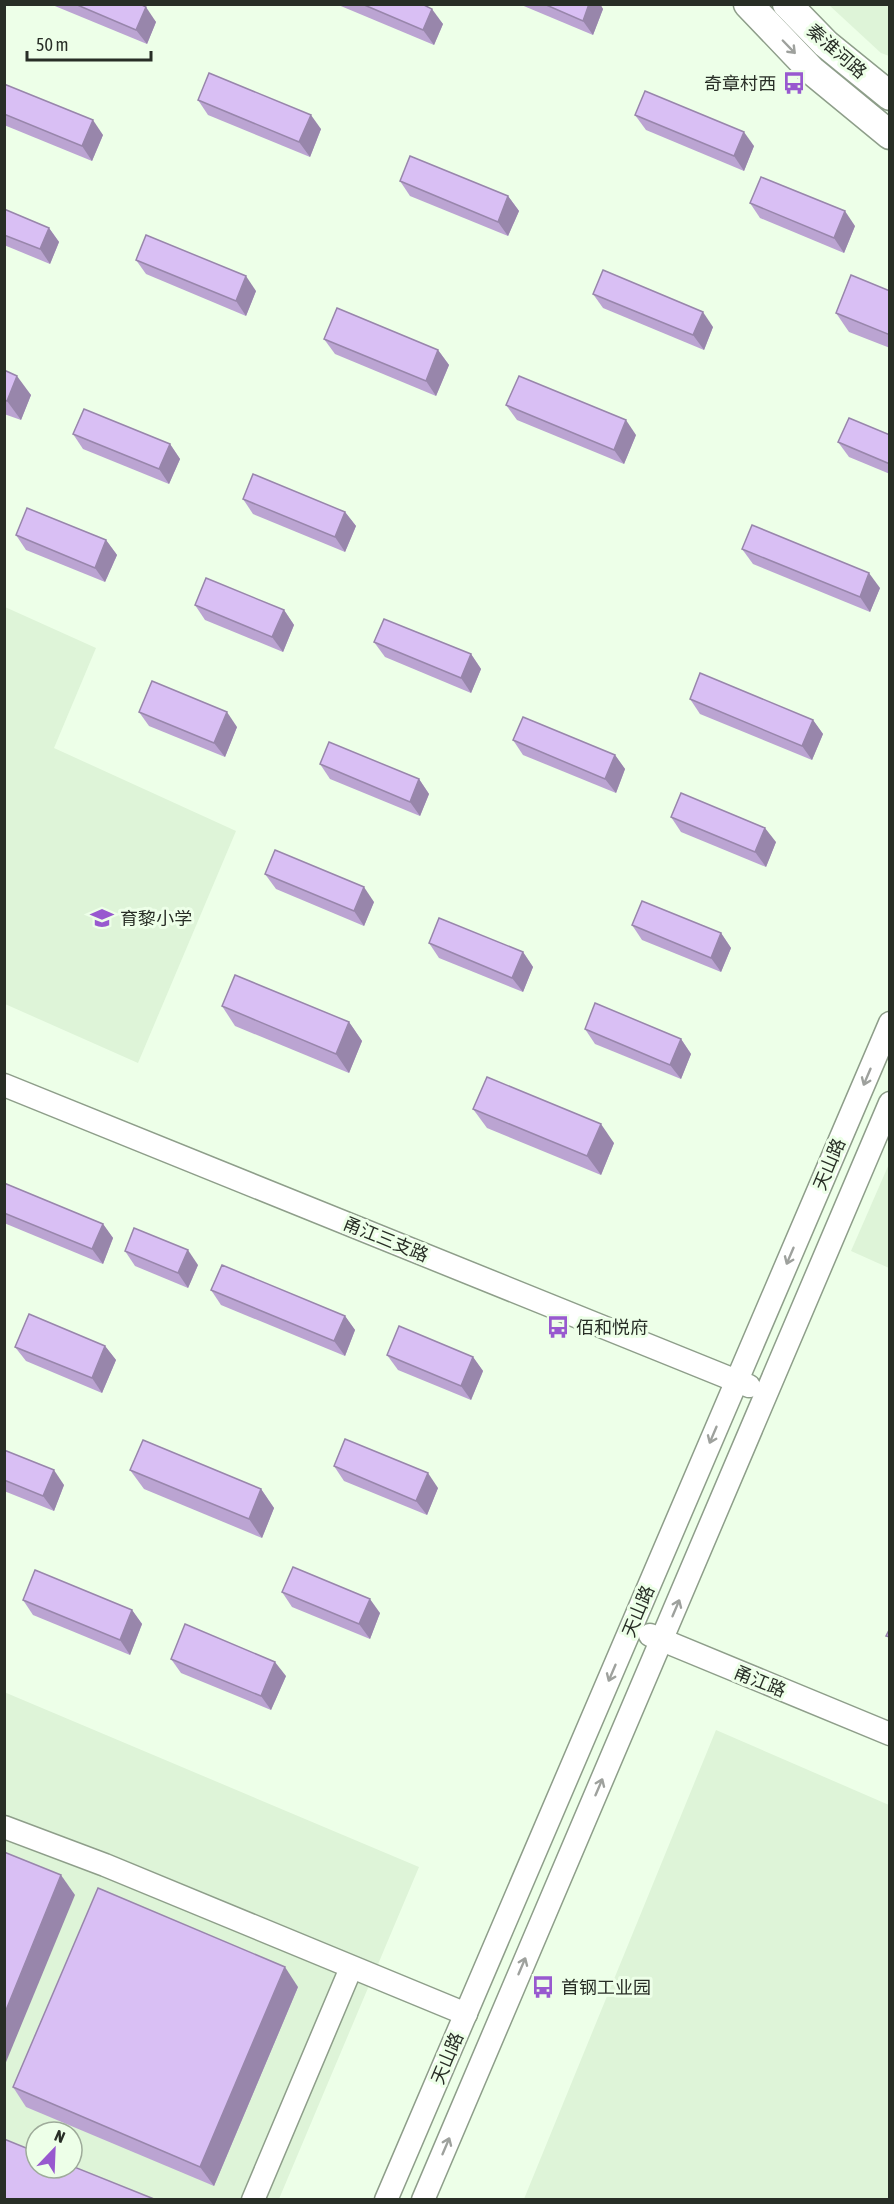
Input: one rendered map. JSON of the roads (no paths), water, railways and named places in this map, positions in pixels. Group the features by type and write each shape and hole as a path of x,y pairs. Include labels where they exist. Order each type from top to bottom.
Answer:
{"main road":[{"name":"秦淮河路","path":"748,4 812,70 890,135"},
{"name":"秦淮河路","path":"786,4 826,44 890,96"}],"street":[{"name":"天山路","path":"386,2199 890,1023"},
{"name":"甬江三支路","path":"4,1085 767,1393"},
{"name":"天山路","path":"423,2199 890,1103"},
{"name":"甬江路","path":"631,1627 890,1734"},
{"path":"4,1827 105,1865 466,2014"},
{"path":"253,2199 351,1968"}],"place":[{"name":"奇章村西","path":"794,83"},
{"name":"育黎小学","path":"102,918"},
{"name":"佰和悦府","path":"558,1327"},
{"name":"首钢工业园","path":"543,1987"}]}
